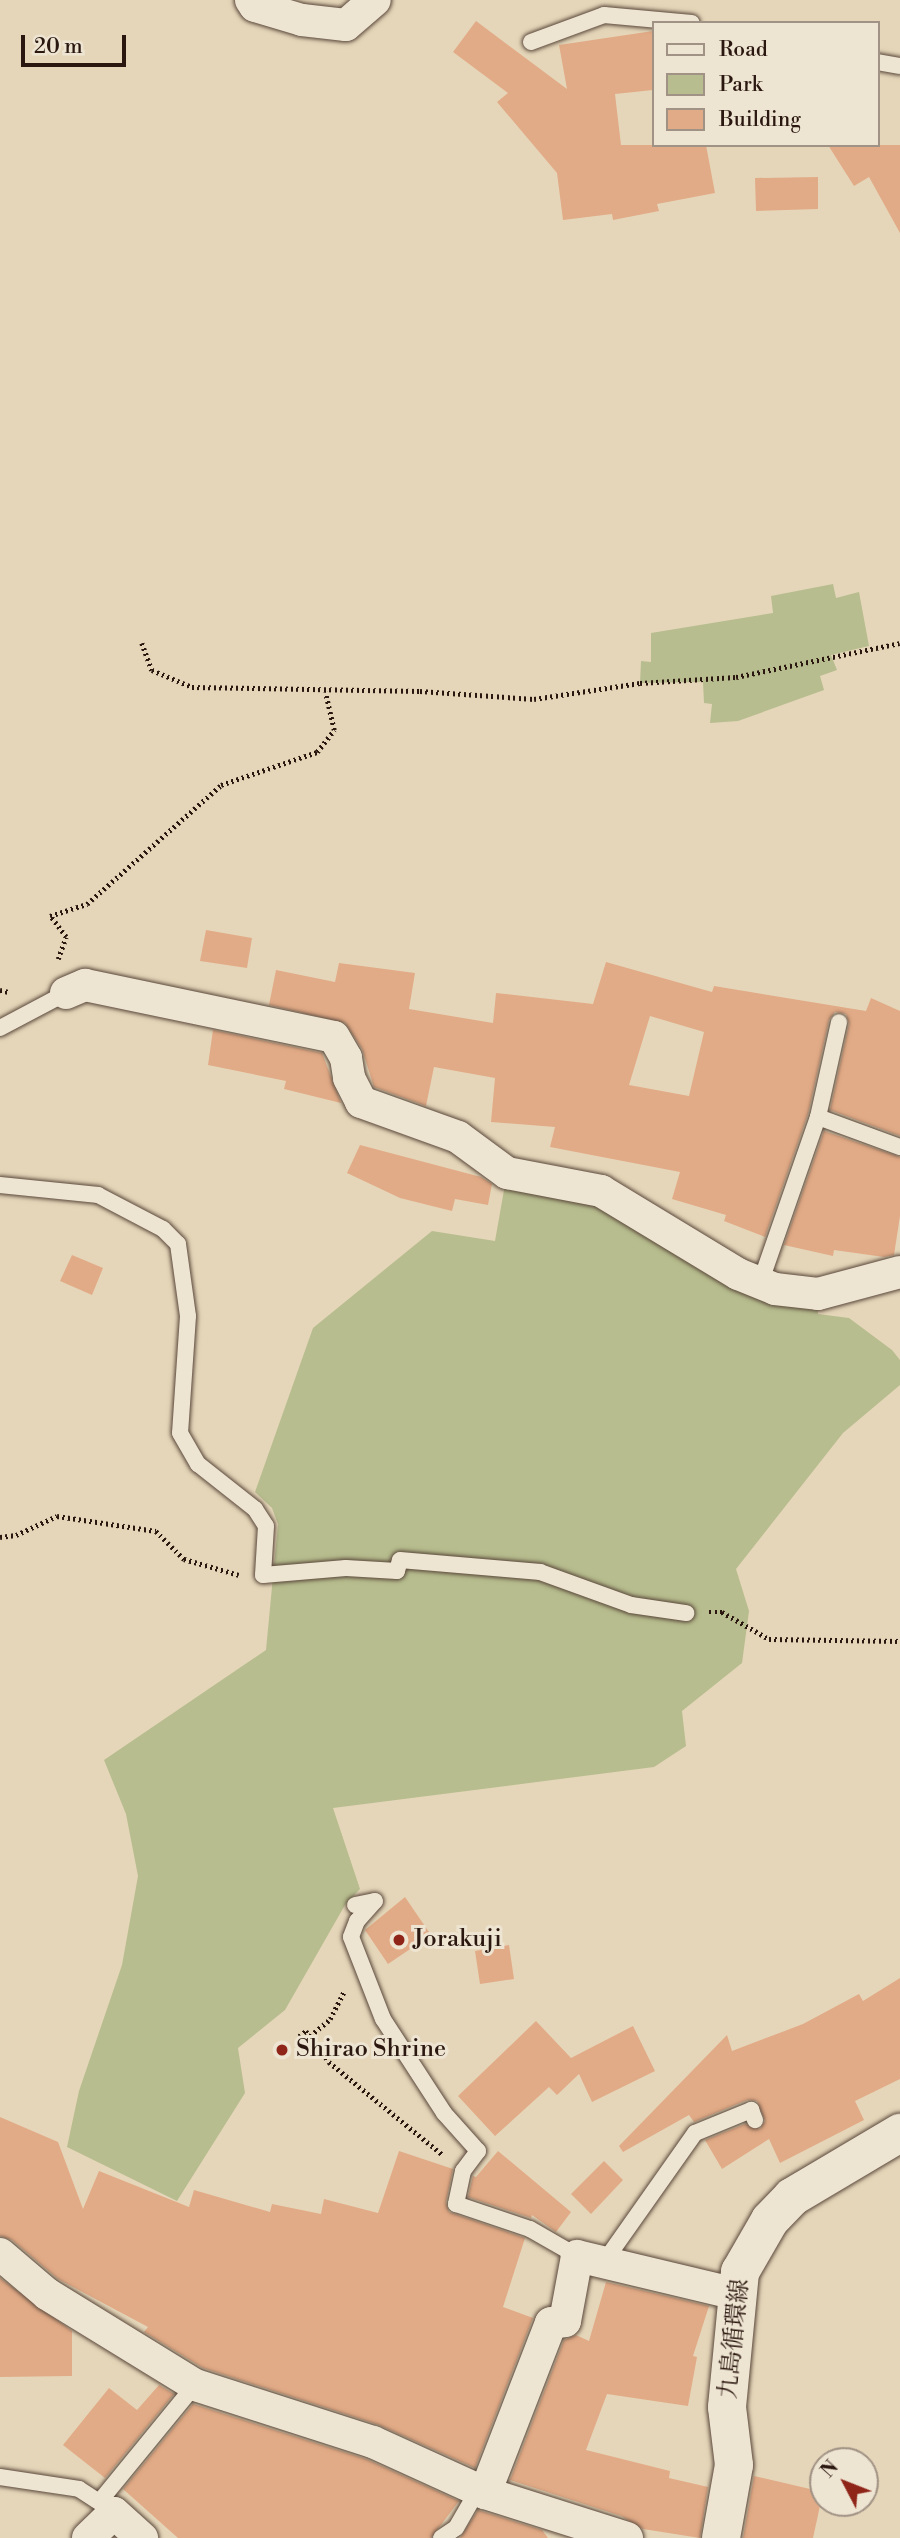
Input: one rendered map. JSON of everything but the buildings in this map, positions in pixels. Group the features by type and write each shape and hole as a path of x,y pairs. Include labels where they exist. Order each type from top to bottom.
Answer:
{"main road":[{"name":"九島循環線","path":"721,2538 734,2465 727,2407 740,2273 750,2251 792,2197 900,2133"}],"street":[{"path":"251,0 255,6 302,20 346,25 375,0"},
{"path":"76,989 334,1037 346,1058 349,1078 361,1102 458,1137 507,1173 601,1191 738,1274 775,1289 818,1294 900,1272"},
{"path":"0,2254 47,2294 195,2385 373,2442 482,2490 627,2538"},
{"path":"482,2490 551,2323 565,2321 591,2259 737,2294"},
{"path":"88,2538 107,2507 142,2538"}],"lane":[{"path":"531,42 604,15 670,21"},
{"path":"879,62 900,66"},
{"path":"0,1028 76,989"},
{"path":"764,1272 818,1117 839,1021"},
{"path":"818,1117 900,1147"},
{"path":"0,1185 98,1195 163,1229 178,1244 188,1316 180,1433 198,1464 255,1509 267,1526 263,1575 346,1568 397,1571 400,1560 540,1572 631,1605 686,1613"},
{"path":"355,1905 375,1900 357,1921 351,1937 383,2018 444,2113 478,2151 463,2171 456,2204 530,2229 591,2259 695,2133 751,2109 755,2120"},
{"path":"0,2477 79,2489 107,2507 195,2385"},
{"path":"441,2538 456,2528 482,2490"}],"path":[{"path":"142,643 152,670 192,687 326,692 420,691 534,699 640,683 736,677 900,643"},
{"path":"76,989 62,976 58,961 66,937 50,916 88,904 221,785 317,752 334,730 326,692"},
{"path":"0,1537 16,1535 57,1516 156,1531 184,1559 231,1575 263,1575"},
{"path":"686,1613 722,1612 769,1639 900,1641"},
{"path":"310,2036 322,2027"},
{"path":"299,2036 306,2031 329,2062 463,2171"}],"green space":[{"path":"833,584 836,598 859,592 869,646 831,655 837,670 820,676 824,690 738,721 710,723 712,704 704,703 703,682 640,683 641,661 651,662 651,633 773,613 771,596"},
{"path":"507,1173 537,1177 738,1274 818,1294 818,1314 849,1318 892,1350 900,1360 900,1385 843,1433 736,1569 749,1611 742,1663 682,1711 686,1746 654,1767 333,1808 360,1889 345,1905 285,2010 238,2048 245,2093 177,2201 67,2147 79,2091 122,1965 138,1876 126,1814 104,1760 266,1650 278,1524 272,1508 255,1492 313,1328 432,1231 495,1241"}],"place":[{"name":"Jorakuji","path":"399,1940"},
{"name":"Shirao Shrine","path":"282,2050"}]}
